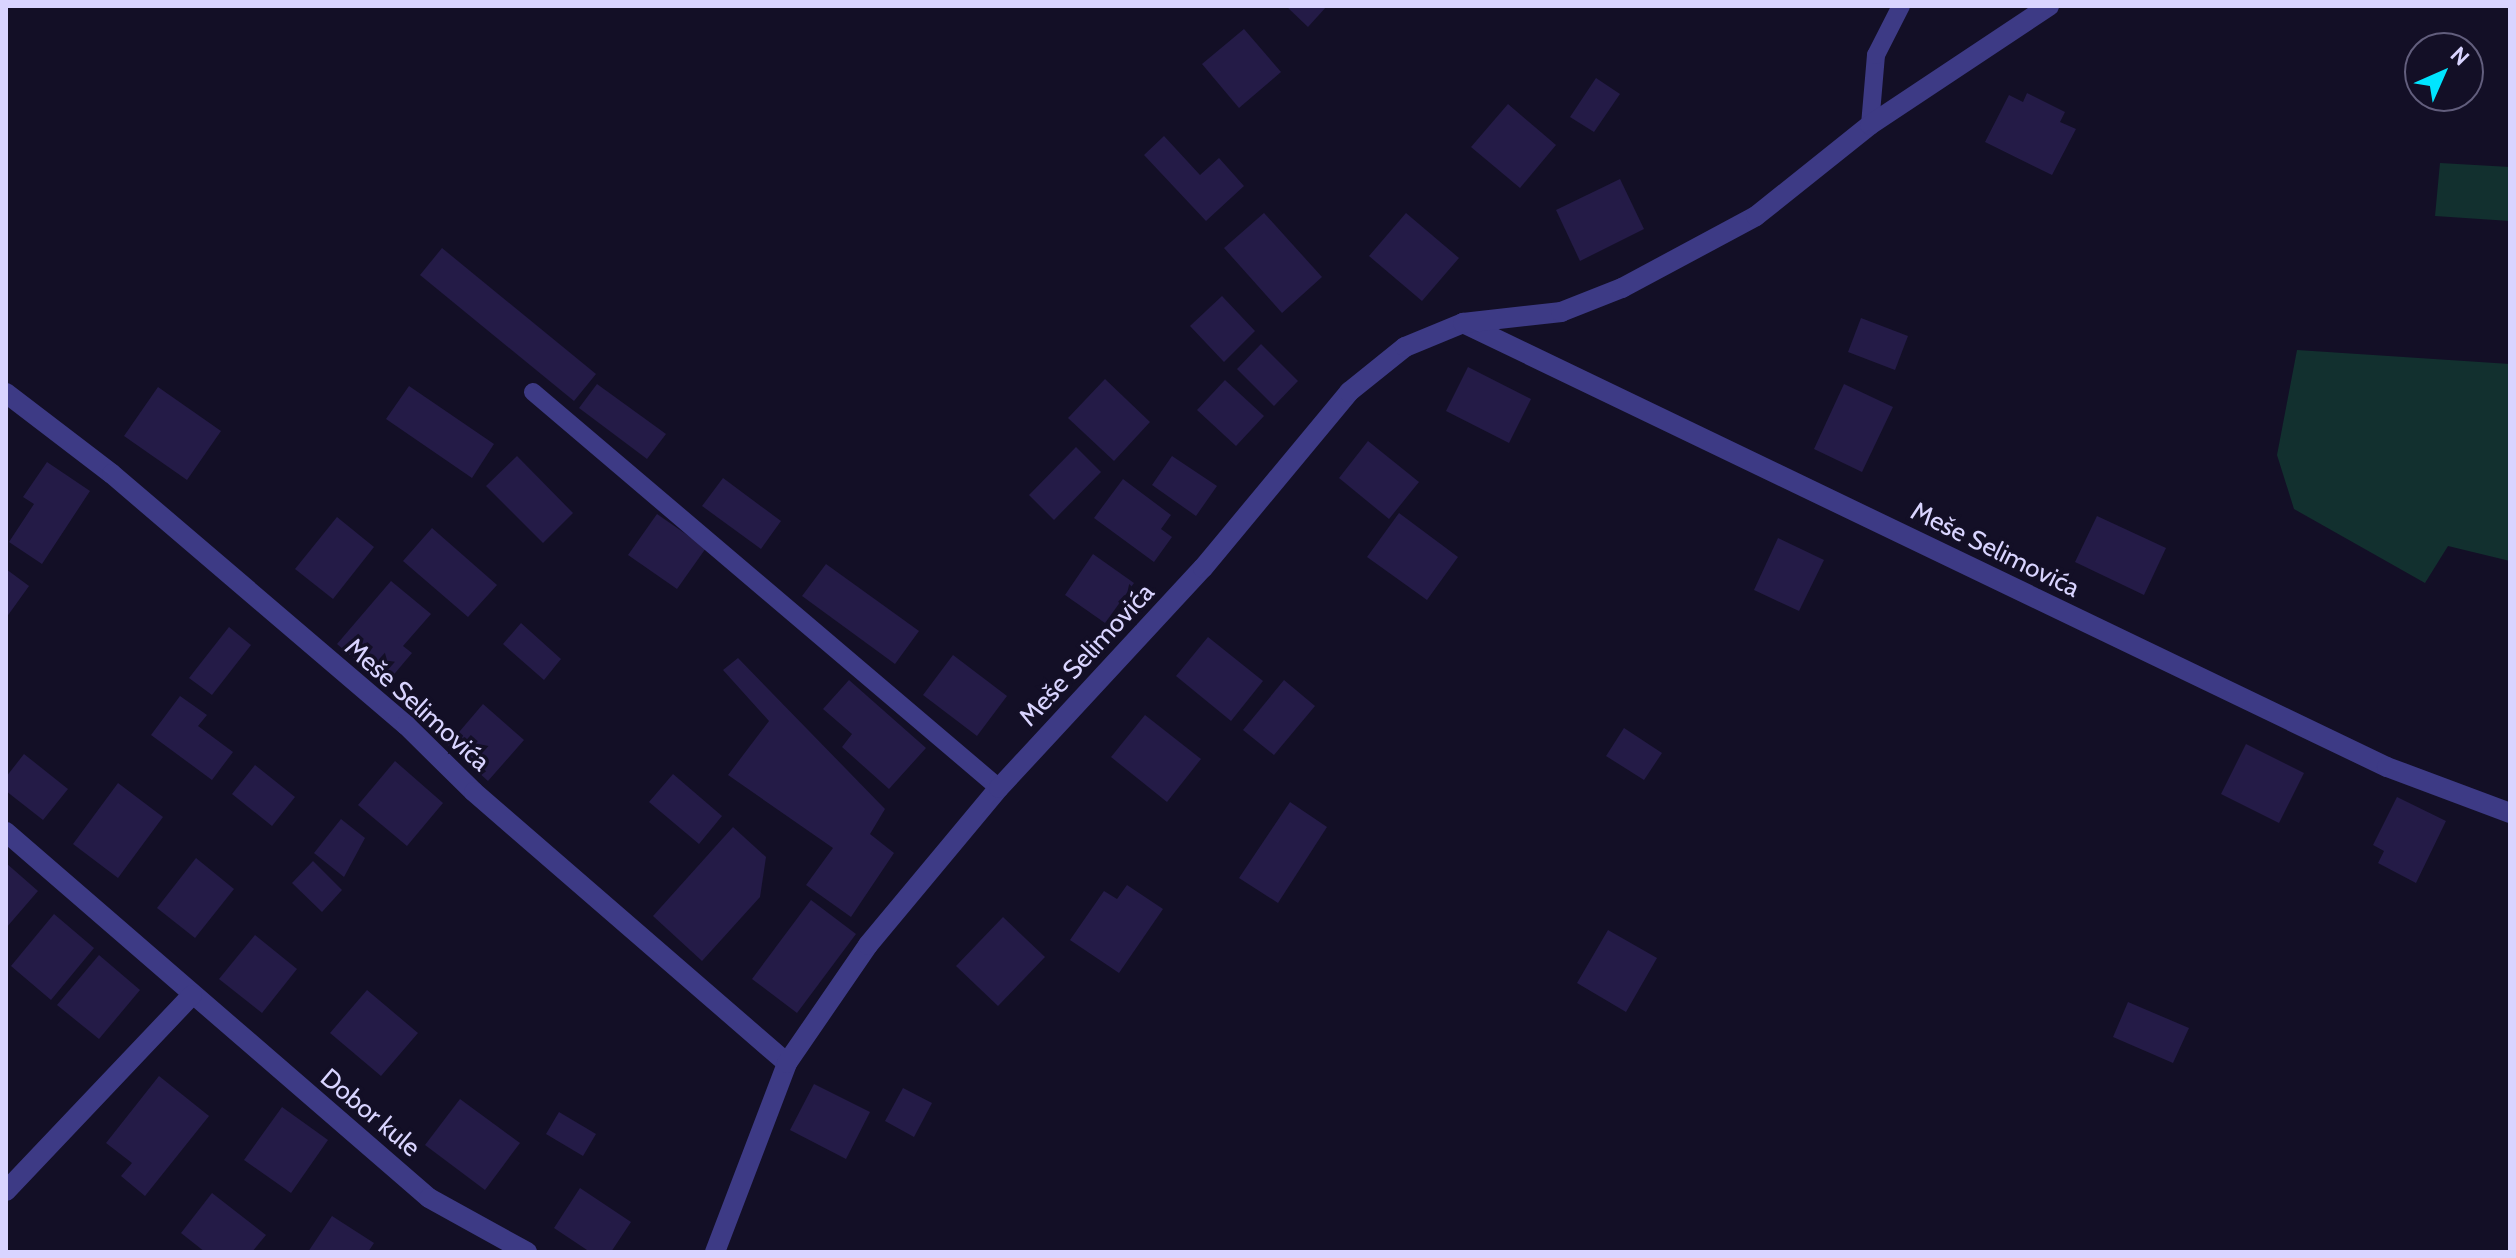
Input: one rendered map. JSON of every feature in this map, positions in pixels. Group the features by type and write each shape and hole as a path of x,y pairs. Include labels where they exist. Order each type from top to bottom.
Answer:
{"street":[{"name":"Meše Selimovića","path":"715,1252 787,1063 868,945 999,788 1203,568 1349,392 1405,347 1463,323 1561,312 1622,288 1756,216 1870,125 2049,6"},
{"name":"Meše Selimovića","path":"1463,323 2387,767 2510,813"},
{"name":"Meše Selimovića","path":"6,393 112,474 406,725 474,792 787,1063"},
{"name":"Dobor kule","path":"6,832 429,1198 527,1252"},
{"path":"6,1191 192,995"}],"lane":[{"path":"1870,125 1876,55 1901,6"},
{"path":"533,392 999,788"}],"green space":[{"path":"2440,163 2510,167 2510,221 2435,216"},
{"path":"2297,350 2510,364 2510,561 2448,546 2425,583 2294,509 2277,455"}],"building":[{"path":"1286,6 1327,6 1308,27"},
{"path":"1244,29 1281,72 1239,108 1202,64"},
{"path":"1596,78 1620,94 1594,132 1570,117"},
{"path":"2027,93 2065,112 2060,122 2076,129 2052,175 1985,142 2009,95 2023,102"},
{"path":"1508,104 1556,145 1520,188 1471,147"},
{"path":"1164,136 1200,175 1219,158 1244,186 1206,221 1144,155"},
{"path":"1620,179 1644,229 1580,261 1556,210"},
{"path":"1264,213 1322,277 1282,313 1224,248"},
{"path":"1406,213 1459,258 1422,301 1369,256"},
{"path":"442,248 596,374 574,401 420,275"},
{"path":"1222,296 1255,331 1224,362 1190,326"},
{"path":"1861,318 1908,336 1895,370 1848,352"},
{"path":"1261,344 1298,381 1274,406 1237,369"},
{"path":"1468,367 1531,399 1509,443 1446,411"},
{"path":"1105,379 1150,422 1114,461 1068,418"},
{"path":"1225,380 1264,416 1236,446 1197,410"},
{"path":"597,384 666,434 647,459 579,408"},
{"path":"1844,384 1893,407 1862,472 1814,449"},
{"path":"409,386 494,444 472,478 386,419"},
{"path":"158,387 221,431 187,480 124,436"},
{"path":"1368,441 1419,482 1389,519 1339,478"},
{"path":"1076,447 1101,472 1054,520 1029,495"},
{"path":"517,456 573,513 543,543 486,486"},
{"path":"1172,456 1217,486 1196,516 1152,485"},
{"path":"47,462 90,491 42,564 9,542 34,504 23,497"},
{"path":"723,478 781,521 761,549 702,506"},
{"path":"1123,479 1171,515 1161,529 1172,537 1154,562 1094,518"},
{"path":"1399,513 1458,557 1427,600 1367,557"},
{"path":"657,514 706,548 677,589 628,555"},
{"path":"2097,516 2166,548 2144,595 2075,562"},
{"path":"337,517 374,547 333,599 295,569"},
{"path":"432,528 497,585 468,617 403,561"},
{"path":"1778,538 1824,560 1799,611 1754,590"},
{"path":"1093,554 1134,583 1105,623 1065,595"},
{"path":"826,564 919,631 895,664 802,596"},
{"path":"6,569 29,586 6,618"},
{"path":"391,581 431,614 403,646 412,653 385,685 337,644"},
{"path":"521,623 561,659 544,680 503,644"},
{"path":"229,627 251,645 212,695 189,678"},
{"path":"1208,637 1263,681 1231,721 1176,676"},
{"path":"953,655 1007,696 977,736 923,695"},
{"path":"738,658 885,809 870,834 894,853 851,917 806,885 833,848 728,775 769,721 723,670"},
{"path":"849,680 926,748 889,789 842,747 852,734 823,709"},
{"path":"1284,680 1315,706 1274,755 1243,730"},
{"path":"180,696 207,715 198,726 233,752 212,780 151,735"},
{"path":"483,704 524,740 488,781 448,745"},
{"path":"1145,715 1201,759 1167,802 1111,757"},
{"path":"1624,728 1662,753 1644,780 1606,756"},
{"path":"2246,744 2304,773 2279,823 2221,794"},
{"path":"24,754 68,789 43,820 6,791 6,777"},
{"path":"395,761 443,803 407,846 358,805"},
{"path":"255,765 295,797 272,826 232,794"},
{"path":"673,774 722,816 699,844 649,802"},
{"path":"118,783 163,817 118,878 73,844"},
{"path":"2397,797 2446,821 2416,883 2378,863 2384,851 2373,845"},
{"path":"1290,802 1327,827 1278,903 1239,878"},
{"path":"341,819 365,838 344,877 314,853"},
{"path":"733,827 766,857 760,897 702,961 653,916"},
{"path":"196,858 234,889 195,938 157,908"},
{"path":"313,861 342,890 322,912 292,883"},
{"path":"6,863 38,891 6,928"},
{"path":"1127,885 1163,909 1119,973 1070,940 1104,891 1117,899"},
{"path":"811,900 856,934 797,1013 752,979"},
{"path":"54,914 94,948 51,1000 11,966"},
{"path":"1003,917 1045,957 998,1006 956,966"},
{"path":"1608,930 1657,958 1626,1012 1577,983"},
{"path":"255,935 297,969 262,1013 219,979"},
{"path":"99,955 140,990 99,1039 57,1005"},
{"path":"367,990 418,1033 381,1076 330,1033"},
{"path":"2128,1002 2189,1028 2173,1063 2113,1037"},
{"path":"159,1076 209,1116 145,1196 121,1176 132,1163 106,1143"},
{"path":"814,1084 870,1112 846,1159 790,1130"},
{"path":"903,1088 932,1103 914,1137 885,1121"},
{"path":"460,1099 520,1143 485,1190 425,1145"},
{"path":"282,1107 328,1140 291,1193 244,1160"},
{"path":"559,1112 596,1134 583,1156 546,1134"},
{"path":"580,1188 631,1222 611,1252 590,1252 554,1228"},
{"path":"212,1193 266,1235 252,1252 205,1252 181,1233"},
{"path":"332,1216 374,1243 368,1252 308,1252"}]}
